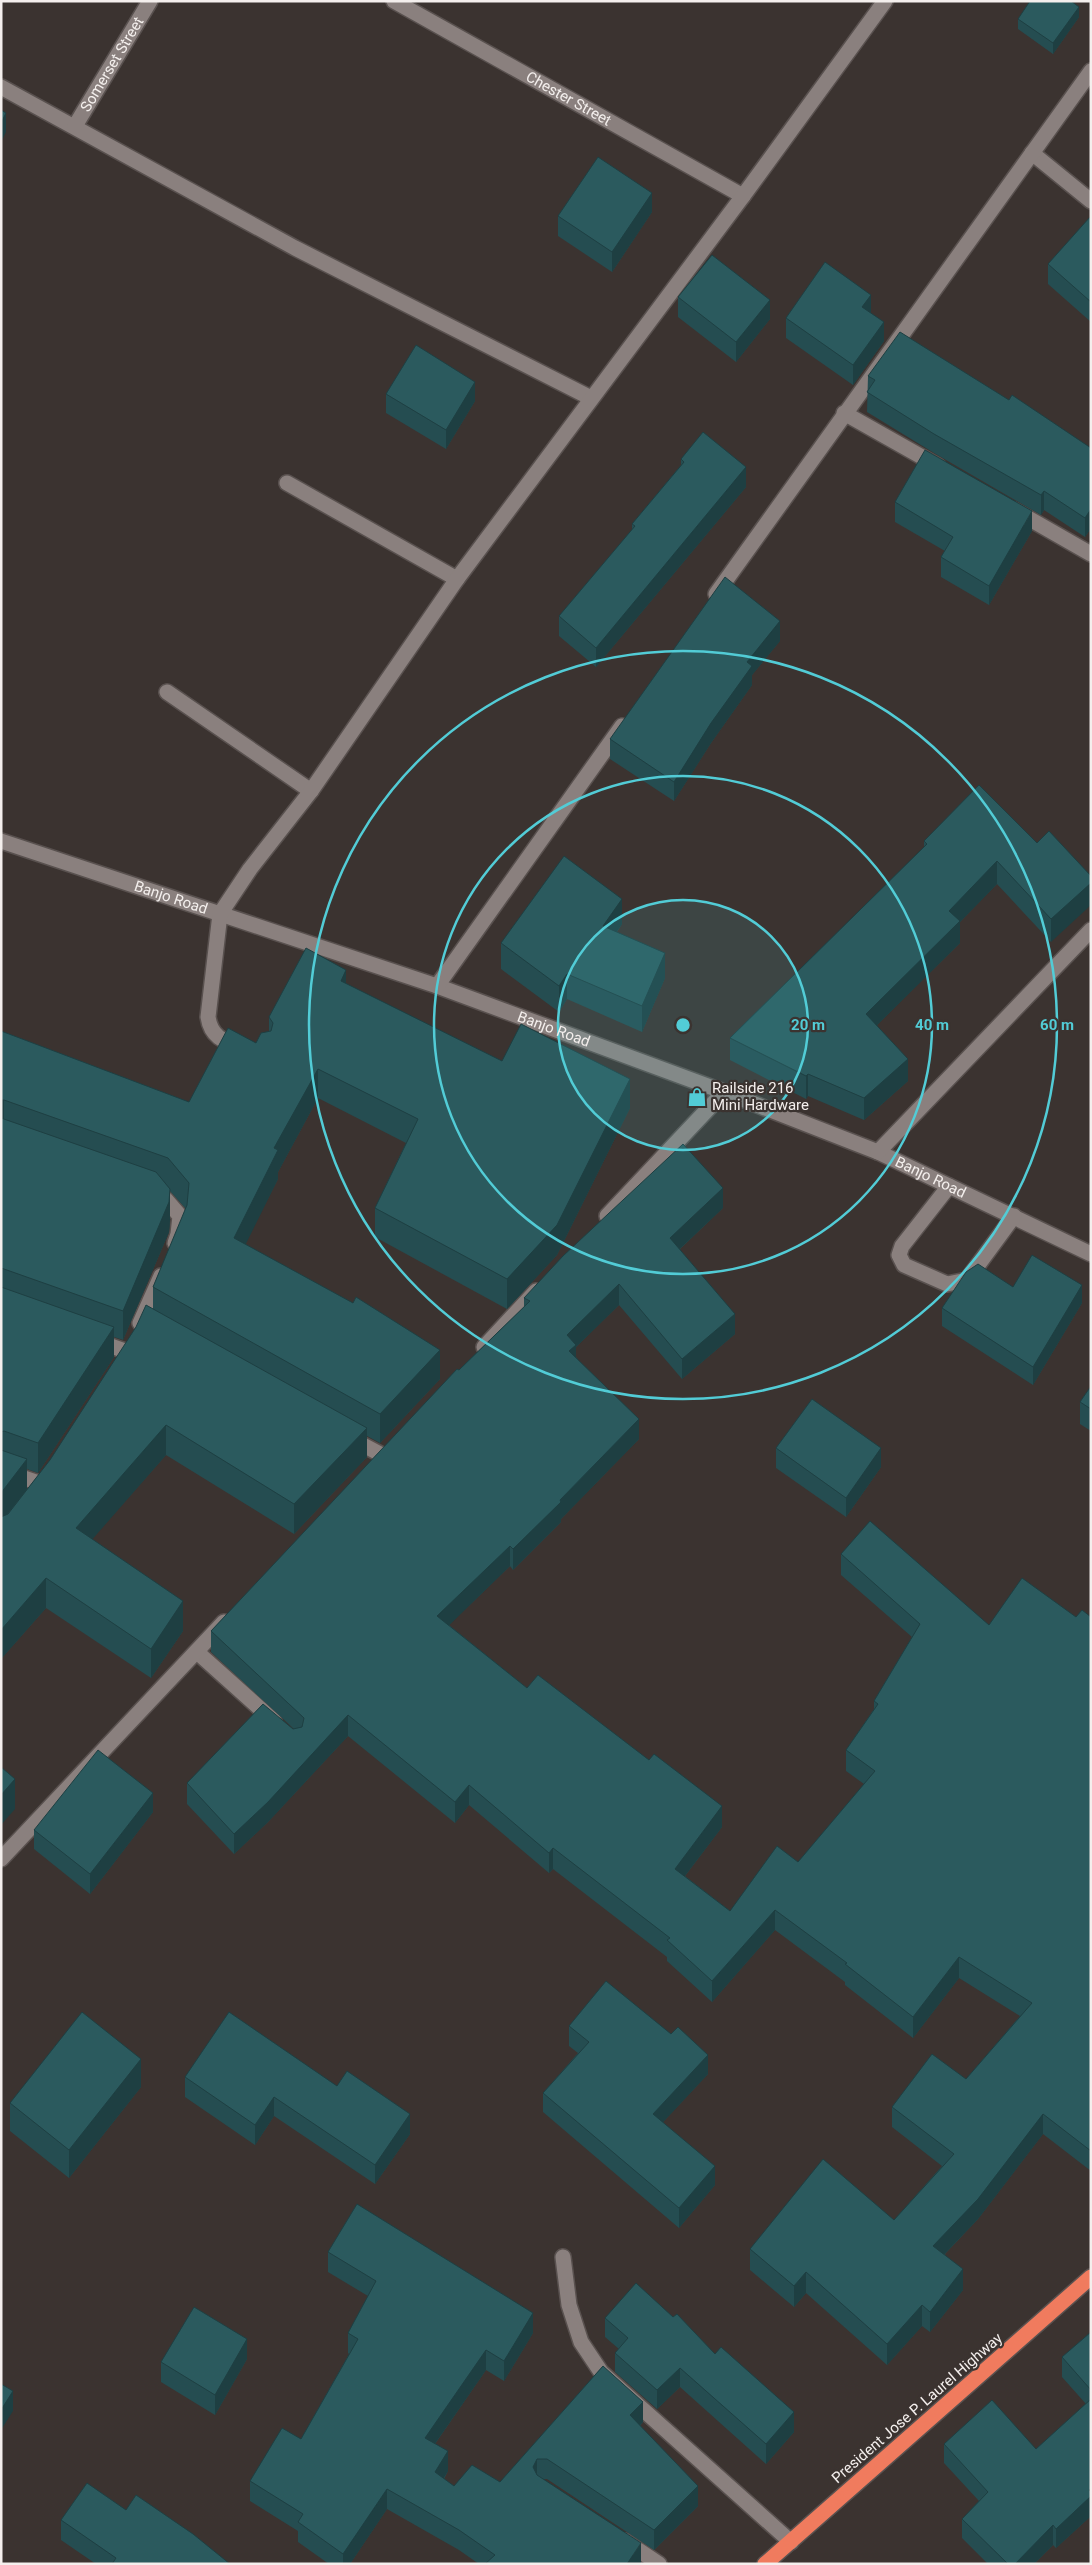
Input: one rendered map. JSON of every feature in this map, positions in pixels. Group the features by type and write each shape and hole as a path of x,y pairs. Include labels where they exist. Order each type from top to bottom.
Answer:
{"highway":[{"name":"President Jose P. Laurel Highway","path":"765,2564 1091,2277"}],"street":[{"name":"Somerset Street","path":"75,126 150,1"},
{"name":"Chester Street","path":"394,1 743,196"},
{"path":"256,1051 220,1040 209,1026 208,1018 220,914 250,869 311,791 457,579 743,196 880,3"},
{"path":"707,607 844,413 1091,72"},
{"path":"1,87 295,248 591,398"},
{"path":"1032,153 1091,201"},
{"path":"844,413 955,476"},
{"path":"286,483 457,579"},
{"path":"997,500 1091,554"},
{"path":"167,692 311,791"},
{"path":"437,986 632,712"},
{"name":"Banjo Road","path":"1,841 437,986 724,1092 878,1152 1091,1254"},
{"path":"878,1152 1091,930"},
{"path":"594,1230 724,1092"},
{"path":"949,1186 902,1246 899,1255 904,1265 947,1284 967,1280 1014,1216"},
{"path":"118,1368 146,1324 178,1234 180,1216 161,1194 142,1188"},
{"path":"471,1361 546,1281"},
{"path":"83,1336 128,1352"},
{"path":"339,1432 378,1459 395,1441"},
{"path":"30,1500 53,1468"},
{"path":"1,1470 42,1484"},
{"path":"1,1859 238,1608"},
{"path":"197,1652 288,1734"},
{"path":"563,2258 570,2305 581,2342 601,2372 791,2542"},
{"path":"609,2531 659,2564"}],"building":[{"path":"1030,1 1071,1 1079,7 1053,43 1018,19"},
{"path":"1,110 6,113 1,123"},
{"path":"598,157 652,193 612,252 558,216"},
{"path":"1091,217 1091,302 1048,264"},
{"path":"712,255 770,300 736,342 678,297"},
{"path":"825,262 871,295 862,307 884,322 853,365 786,318"},
{"path":"900,332 1009,400 1012,395 1091,448 1091,509 1085,518 1044,491 1041,495 934,434 867,392 875,380 868,376"},
{"path":"416,345 475,382 446,430 386,394"},
{"path":"703,432 746,467 596,648 559,616 635,526 632,524 684,462 681,459"},
{"path":"925,450 1032,511 989,586 941,557 953,537 895,502"},
{"path":"725,577 780,621 747,662 752,666 711,723 674,782 610,739"},
{"path":"979,785 1037,843 1049,831 1091,876 1091,883 1051,919 997,861 949,911 960,921 866,1014 908,1059 864,1098 808,1074 806,1076 730,1038 927,844 924,841"},
{"path":"564,856 622,899 603,926 665,953 642,1006 567,974 559,986 501,943"},
{"path":"306,948 346,970 341,981 502,1061 521,1024 630,1079 557,1225 507,1279 375,1208 418,1119 318,1069 274,1148 278,1150 234,1238 353,1303 356,1297 440,1350 380,1414 153,1287 187,1205 189,1183 168,1158 1,1100 1,1031 189,1102 228,1028 256,1043 261,1033 271,1031 273,1023 269,1017"},
{"path":"1,1118 156,1172 170,1189 169,1202 123,1311 1,1268"},
{"path":"683,1144 723,1188 670,1238 735,1314 682,1359 619,1284 567,1335 576,1345 569,1351 639,1419 560,1500 561,1502 513,1549 510,1546 437,1616 527,1688 538,1675 649,1760 654,1754 722,1806 675,1869 730,1911 777,1846 798,1862 875,1771 846,1750 878,1704 874,1701 920,1624 841,1554 870,1521 989,1625 1022,1578 1076,1617 1082,1610 1091,1617 1091,2151 1043,2114 978,2199 933,2246 963,2269 930,2312 922,2305 887,2344 806,2272 794,2286 750,2249 823,2159 894,2220 954,2154 892,2107 932,2054 966,2079 1032,2003 959,1957 913,2017 845,1964 847,1963 775,1910 712,1981 667,1940 670,1938 553,1848 549,1853 469,1785 455,1802 348,1715 268,1802 234,1834 187,1783 263,1704 293,1729 302,1727 304,1718 211,1631 457,1369 459,1370 530,1301 524,1298 563,1256"},
{"path":"1032,1255 1082,1285 1033,1367 942,1308 966,1272 978,1264 1013,1287"},
{"path":"1,1287 114,1327 38,1443 4,1431 1,1432"},
{"path":"146,1305 367,1428 294,1504 166,1425 76,1528 183,1601 151,1649 46,1578 1,1630 1,1517 8,1514 50,1460 136,1327"},
{"path":"1091,1386 1091,1409 1080,1402"},
{"path":"812,1399 881,1448 846,1498 776,1448"},
{"path":"1,1450 27,1459 1,1493"},
{"path":"98,1750 153,1793 90,1874 34,1830"},
{"path":"1,1767 15,1779 1,1795"},
{"path":"606,1981 671,2034 678,2027 708,2055 653,2114 715,2166 679,2208 543,2093 589,2042 569,2026"},
{"path":"82,2012 141,2059 69,2150 10,2103"},
{"path":"229,2012 337,2086 347,2071 410,2114 375,2165 274,2097 255,2125 185,2077"},
{"path":"357,2204 533,2313 504,2361 486,2350 425,2438 448,2451 435,2472 454,2486 472,2465 500,2482 603,2366 643,2402 630,2415 698,2486 654,2530 547,2459 537,2459 533,2467 537,2475 641,2543 627,2564 485,2564 495,2555 459,2530 387,2489 343,2554 298,2522 303,2514 250,2481 282,2428 301,2439 358,2339 348,2333 376,2281 328,2252"},
{"path":"636,2283 673,2317 677,2314 715,2354 721,2347 794,2412 766,2444 680,2368 657,2390 615,2353 628,2338 605,2318"},
{"path":"194,2307 247,2339 215,2395 161,2362"},
{"path":"1091,2332 1091,2390 1062,2357"},
{"path":"1,2384 13,2391 1,2410"},
{"path":"1091,2399 1091,2489 1089,2490 1091,2496 1056,2529 1053,2525 1015,2564 1008,2564 962,2519 988,2492 944,2444 992,2400 1036,2449"},
{"path":"87,2483 126,2510 136,2495 193,2534 230,2564 112,2564 116,2558 61,2520"}],"place":[{"name":"Railside 216 Mini Hardware","path":"697,1097"}]}
